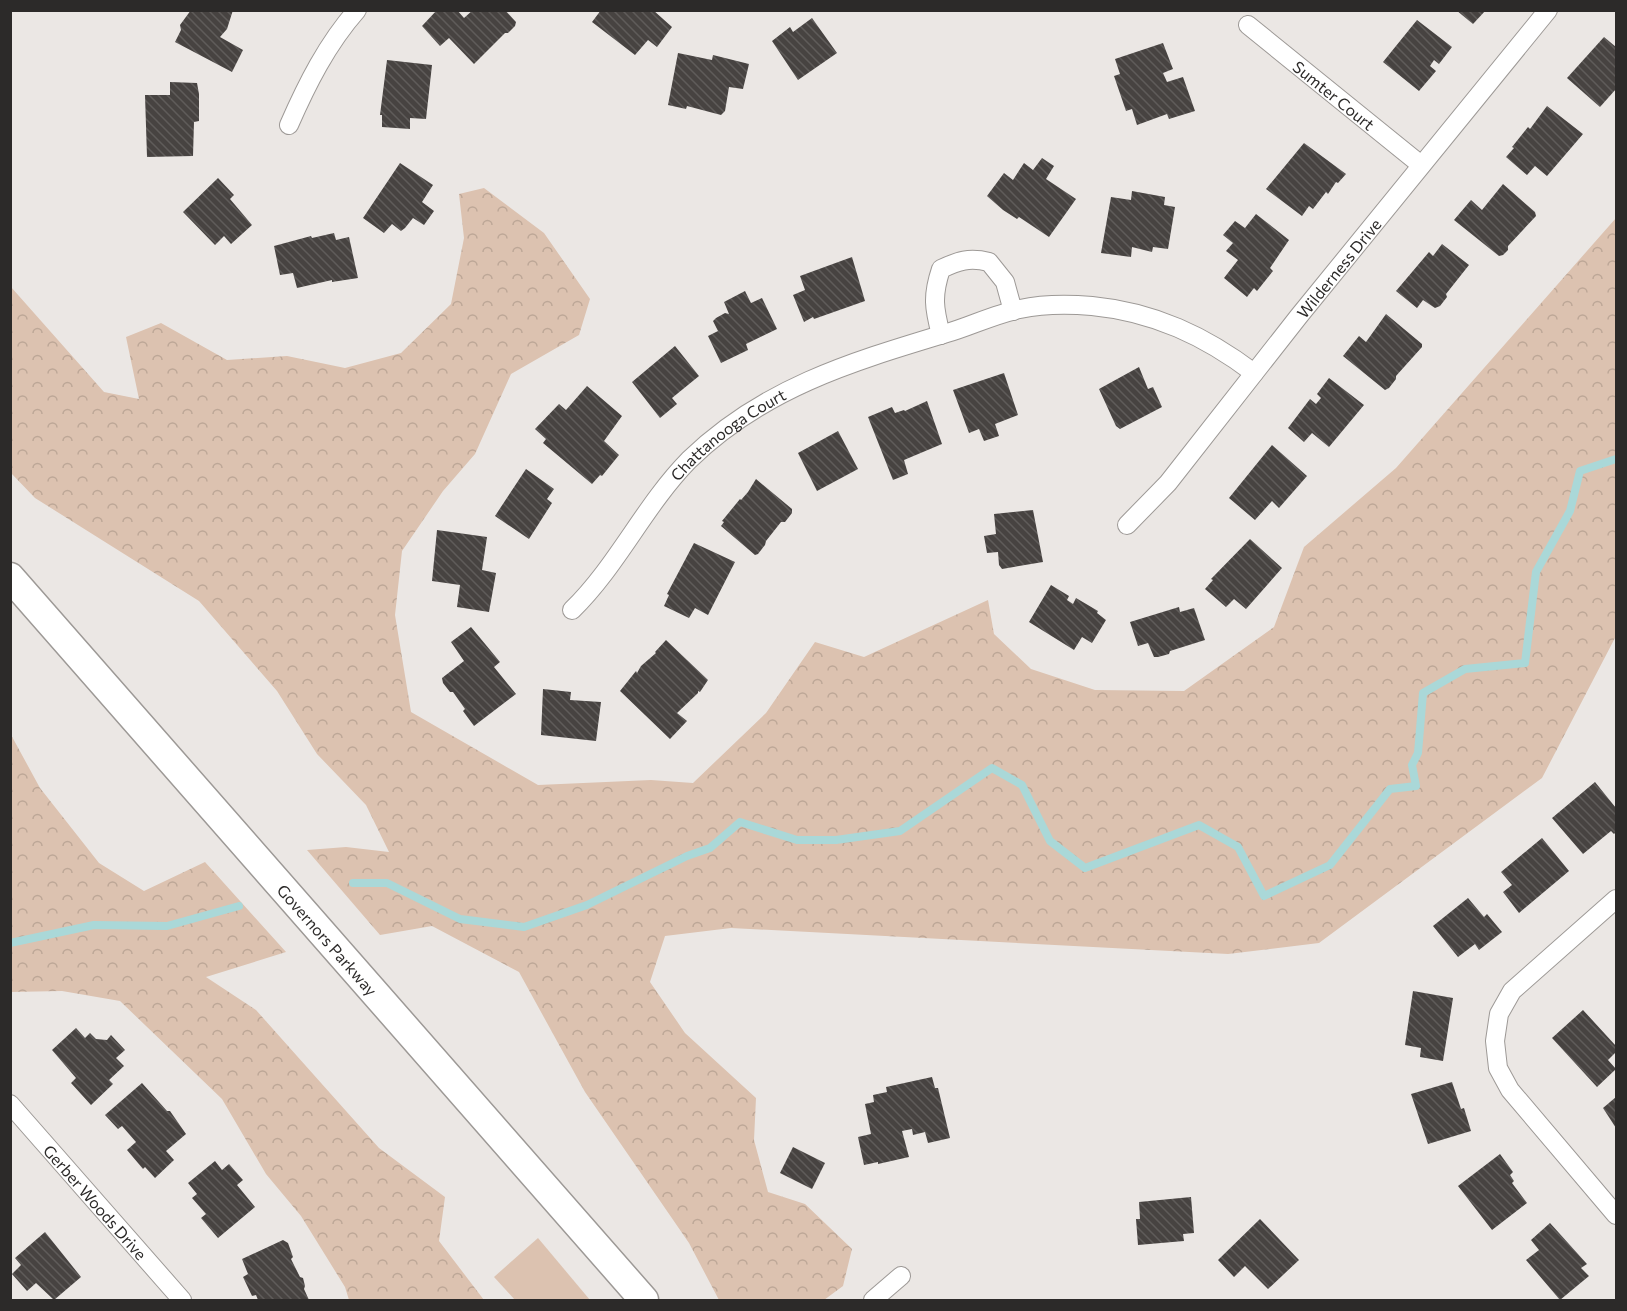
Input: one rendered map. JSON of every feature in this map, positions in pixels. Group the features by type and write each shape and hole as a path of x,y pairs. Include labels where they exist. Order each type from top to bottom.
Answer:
{"main road":[{"name":"Governors Parkway","path":"10,577 644,1300"}],"street":[{"path":"289,125 305,88 325,52 357,10"},
{"name":"Wilderness Drive","path":"1127,525 1168,483 1421,165 1548,10"},
{"name":"Sumter Court","path":"1248,25 1421,165"},
{"path":"941,334 935,312 934,288 941,269 961,259 989,262 1005,282 1013,311"},
{"name":"Chattanooga Court","path":"572,610 596,585 662,490 690,460 720,433 753,409 817,376 1013,311 1055,305 1091,306 1126,311 1161,320 1225,351 1254,373"},
{"path":"1617,899 1512,991 1499,1014 1496,1041 1498,1068 1510,1090 1617,1215"},
{"name":"Gerber Woods Drive","path":"10,1104 182,1300"},
{"path":"873,1300 901,1276"}],"green space":[{"path":"484,188 544,233 590,299 579,335 511,374 475,454 443,491 402,551 395,615 411,712 538,785 651,780 693,783 766,713 815,642 864,657 988,600 994,634 1031,669 1095,690 1184,691 1274,627 1304,547 1396,468 1616,218 1616,636 1542,778 1319,943 1228,954 731,928 665,936 650,982 685,1033 756,1098 754,1140 768,1192 805,1204 852,1249 843,1286 824,1300 719,1300 689,1243 585,1092 519,972 432,926 380,935 307,850 346,847 389,852 366,805 317,754 277,691 199,601 35,498 11,473 11,287 104,392 139,399 126,337 161,323 227,360 287,356 345,368 401,353 451,304 464,238 459,194"},
{"path":"10,733 40,788 99,863 144,891 205,862 286,952 206,977 256,1010 379,1148 445,1197 439,1241 484,1300 349,1300 345,1287 301,1216 266,1174 222,1099 120,1001 62,991 11,992"},
{"path":"538,1238 590,1300 515,1300 494,1277"}],"building":[{"path":"191,10 233,10 227,29 220,37 243,50 232,72 175,42 181,30 180,25"},
{"path":"437,10 457,10 464,18 473,10 505,10 516,22 508,33 505,33 474,64 449,38 440,46 422,26"},
{"path":"601,10 653,10 672,27 657,47 648,40 635,55 592,22"},
{"path":"1456,10 1486,10 1473,24"},
{"path":"812,18 837,53 798,80 772,41 790,27 793,32"},
{"path":"1417,20 1452,47 1439,64 1434,60 1430,66 1436,71 1419,91 1383,62"},
{"path":"1604,37 1616,47 1616,89 1600,107 1567,78"},
{"path":"1163,43 1173,69 1163,73 1167,82 1183,77 1195,111 1169,119 1167,114 1137,125 1132,109 1126,111 1114,76 1120,74 1115,59"},
{"path":"678,53 712,60 713,55 749,64 743,89 729,87 725,111 721,115 687,106 686,109 668,105"},
{"path":"387,60 432,65 426,119 410,118 410,129 382,127 382,115 380,115"},
{"path":"170,82 197,83 199,121 194,122 193,156 147,157 145,95 170,95"},
{"path":"1547,106 1583,134 1547,176 1535,166 1527,175 1506,157"},
{"path":"1304,143 1346,174 1338,183 1336,182 1328,194 1326,192 1313,209 1309,206 1302,216 1266,189"},
{"path":"1042,158 1054,166 1046,179 1076,199 1049,237 1019,217 1017,219 1003,210 987,196 1004,173 1013,180 1024,163 1033,170"},
{"path":"400,163 433,185 422,202 434,211 424,225 413,218 401,231 392,224 384,233 363,218"},
{"path":"218,178 234,195 230,199 252,225 231,244 224,236 215,245 183,212"},
{"path":"1503,184 1535,212 1536,216 1508,246 1508,250 1499,256 1454,220 1471,200 1482,210"},
{"path":"1132,191 1165,197 1164,205 1175,207 1168,249 1153,247 1152,252 1132,247 1131,257 1101,253 1111,197 1131,200"},
{"path":"1256,214 1289,240 1270,268 1273,271 1257,291 1254,288 1247,297 1224,278 1238,260 1226,251 1233,243 1223,235 1235,221 1245,228"},
{"path":"334,233 336,240 349,237 358,278 332,282 332,280 297,288 293,273 280,275 274,246 311,236 312,238"},
{"path":"1442,244 1469,265 1446,294 1447,297 1440,306 1435,308 1423,300 1417,308 1396,291 1429,252 1433,256"},
{"path":"852,257 865,301 804,322 793,295 805,290 800,276"},
{"path":"745,291 751,303 762,298 777,329 746,344 748,350 721,363 708,336 718,331 713,321 725,313 729,314 724,302"},
{"path":"1386,314 1422,344 1422,347 1385,390 1343,356 1359,336 1366,342"},
{"path":"675,346 699,376 672,398 677,404 660,418 632,382"},
{"path":"1139,367 1148,389 1153,387 1162,407 1120,429 1116,426 1099,389"},
{"path":"1004,373 1018,415 995,424 999,436 984,441 979,429 969,433 953,390"},
{"path":"1329,378 1364,405 1329,447 1312,433 1304,442 1288,428 1310,399 1316,404 1321,398 1317,394"},
{"path":"587,386 622,416 604,441 619,455 602,476 600,475 592,484 543,443 546,439 535,429 559,404 566,410"},
{"path":"927,401 942,444 904,460 908,474 893,480 868,417 892,407 895,413 905,411"},
{"path":"838,431 858,469 817,491 798,453"},
{"path":"1272,445 1307,476 1279,508 1272,501 1255,520 1229,498"},
{"path":"526,469 554,489 547,499 552,503 529,539 495,516"},
{"path":"756,479 792,509 792,513 785,522 781,522 755,555 721,526 724,522 722,521 748,492"},
{"path":"1033,510 1043,562 1002,569 999,565 998,552 987,553 984,536 996,534 994,514"},
{"path":"437,530 487,537 482,570 496,573 489,612 457,607 460,585 432,581"},
{"path":"1250,539 1282,568 1246,609 1234,599 1226,607 1205,589 1213,580 1211,579"},
{"path":"694,543 735,562 708,615 695,608 689,618 664,606 669,595 667,594"},
{"path":"1051,585 1069,596 1067,600 1073,604 1076,598 1098,611 1097,613 1106,620 1092,643 1082,637 1074,650 1029,622"},
{"path":"1179,607 1180,612 1194,608 1205,640 1158,657 1154,657 1148,643 1138,646 1130,622"},
{"path":"471,627 500,662 494,667 516,694 474,726 453,692 450,692 443,683 442,678 464,661 451,642"},
{"path":"666,640 708,680 700,692 698,691 677,713 687,721 670,739 620,691"},
{"path":"543,689 571,692 570,700 601,702 596,741 541,735"},
{"path":"1595,782 1616,808 1616,832 1614,834 1611,831 1583,854 1552,818"},
{"path":"1542,838 1569,871 1519,913 1503,892 1512,885 1501,872"},
{"path":"1468,898 1484,917 1487,914 1502,932 1479,950 1475,944 1458,957 1433,926"},
{"path":"1413,991 1453,998 1443,1061 1420,1057 1421,1048 1405,1045"},
{"path":"1583,1010 1616,1046 1616,1052 1608,1060 1616,1069 1597,1087 1552,1038"},
{"path":"76,1028 85,1038 90,1033 96,1039 107,1040 111,1035 125,1050 116,1058 124,1066 109,1080 113,1084 91,1105 71,1083 76,1078 52,1050"},
{"path":"932,1077 935,1088 938,1088 950,1138 928,1143 925,1132 913,1135 912,1129 902,1131 909,1157 864,1165 858,1137 871,1134 865,1104 874,1102 873,1095 887,1092 886,1087"},
{"path":"1452,1082 1471,1131 1428,1144 1411,1094"},
{"path":"142,1083 167,1111 170,1111 186,1134 166,1151 174,1160 155,1178 145,1167 143,1169 127,1150 136,1142 122,1126 118,1129 105,1115"},
{"path":"1616,1097 1616,1128 1603,1108"},
{"path":"793,1147 825,1163 812,1189 780,1173"},
{"path":"1500,1154 1513,1172 1510,1175 1514,1181 1512,1183 1527,1203 1492,1230 1458,1186"},
{"path":"215,1161 222,1170 229,1164 243,1180 237,1185 255,1207 218,1238 201,1218 206,1214 192,1198 197,1194 188,1183"},
{"path":"1191,1197 1194,1233 1183,1234 1184,1241 1138,1245 1136,1219 1140,1219 1139,1202"},
{"path":"1260,1219 1299,1260 1268,1289 1245,1266 1234,1277 1218,1260"},
{"path":"1550,1223 1587,1264 1581,1268 1589,1276 1560,1300 1526,1260 1539,1250 1531,1240"},
{"path":"45,1232 81,1277 54,1300 36,1283 27,1291 12,1274 21,1265 15,1258"},
{"path":"283,1240 288,1243 293,1257 291,1259 300,1277 303,1278 304,1289 309,1300 258,1300 256,1295 252,1296 243,1277 248,1274 242,1259"}],"waterway":[{"path":"353,883 387,883 460,919 524,927 587,905 687,856 710,848 740,822 797,840 836,840 900,831 992,768 1022,785 1050,841 1085,868 1199,825 1238,847 1264,896 1330,865 1390,789 1416,786 1412,765 1418,753 1423,693 1465,669 1525,663 1536,572 1570,511 1580,471 1616,459"},
{"path":"10,943 94,925 167,926 239,906"}]}
